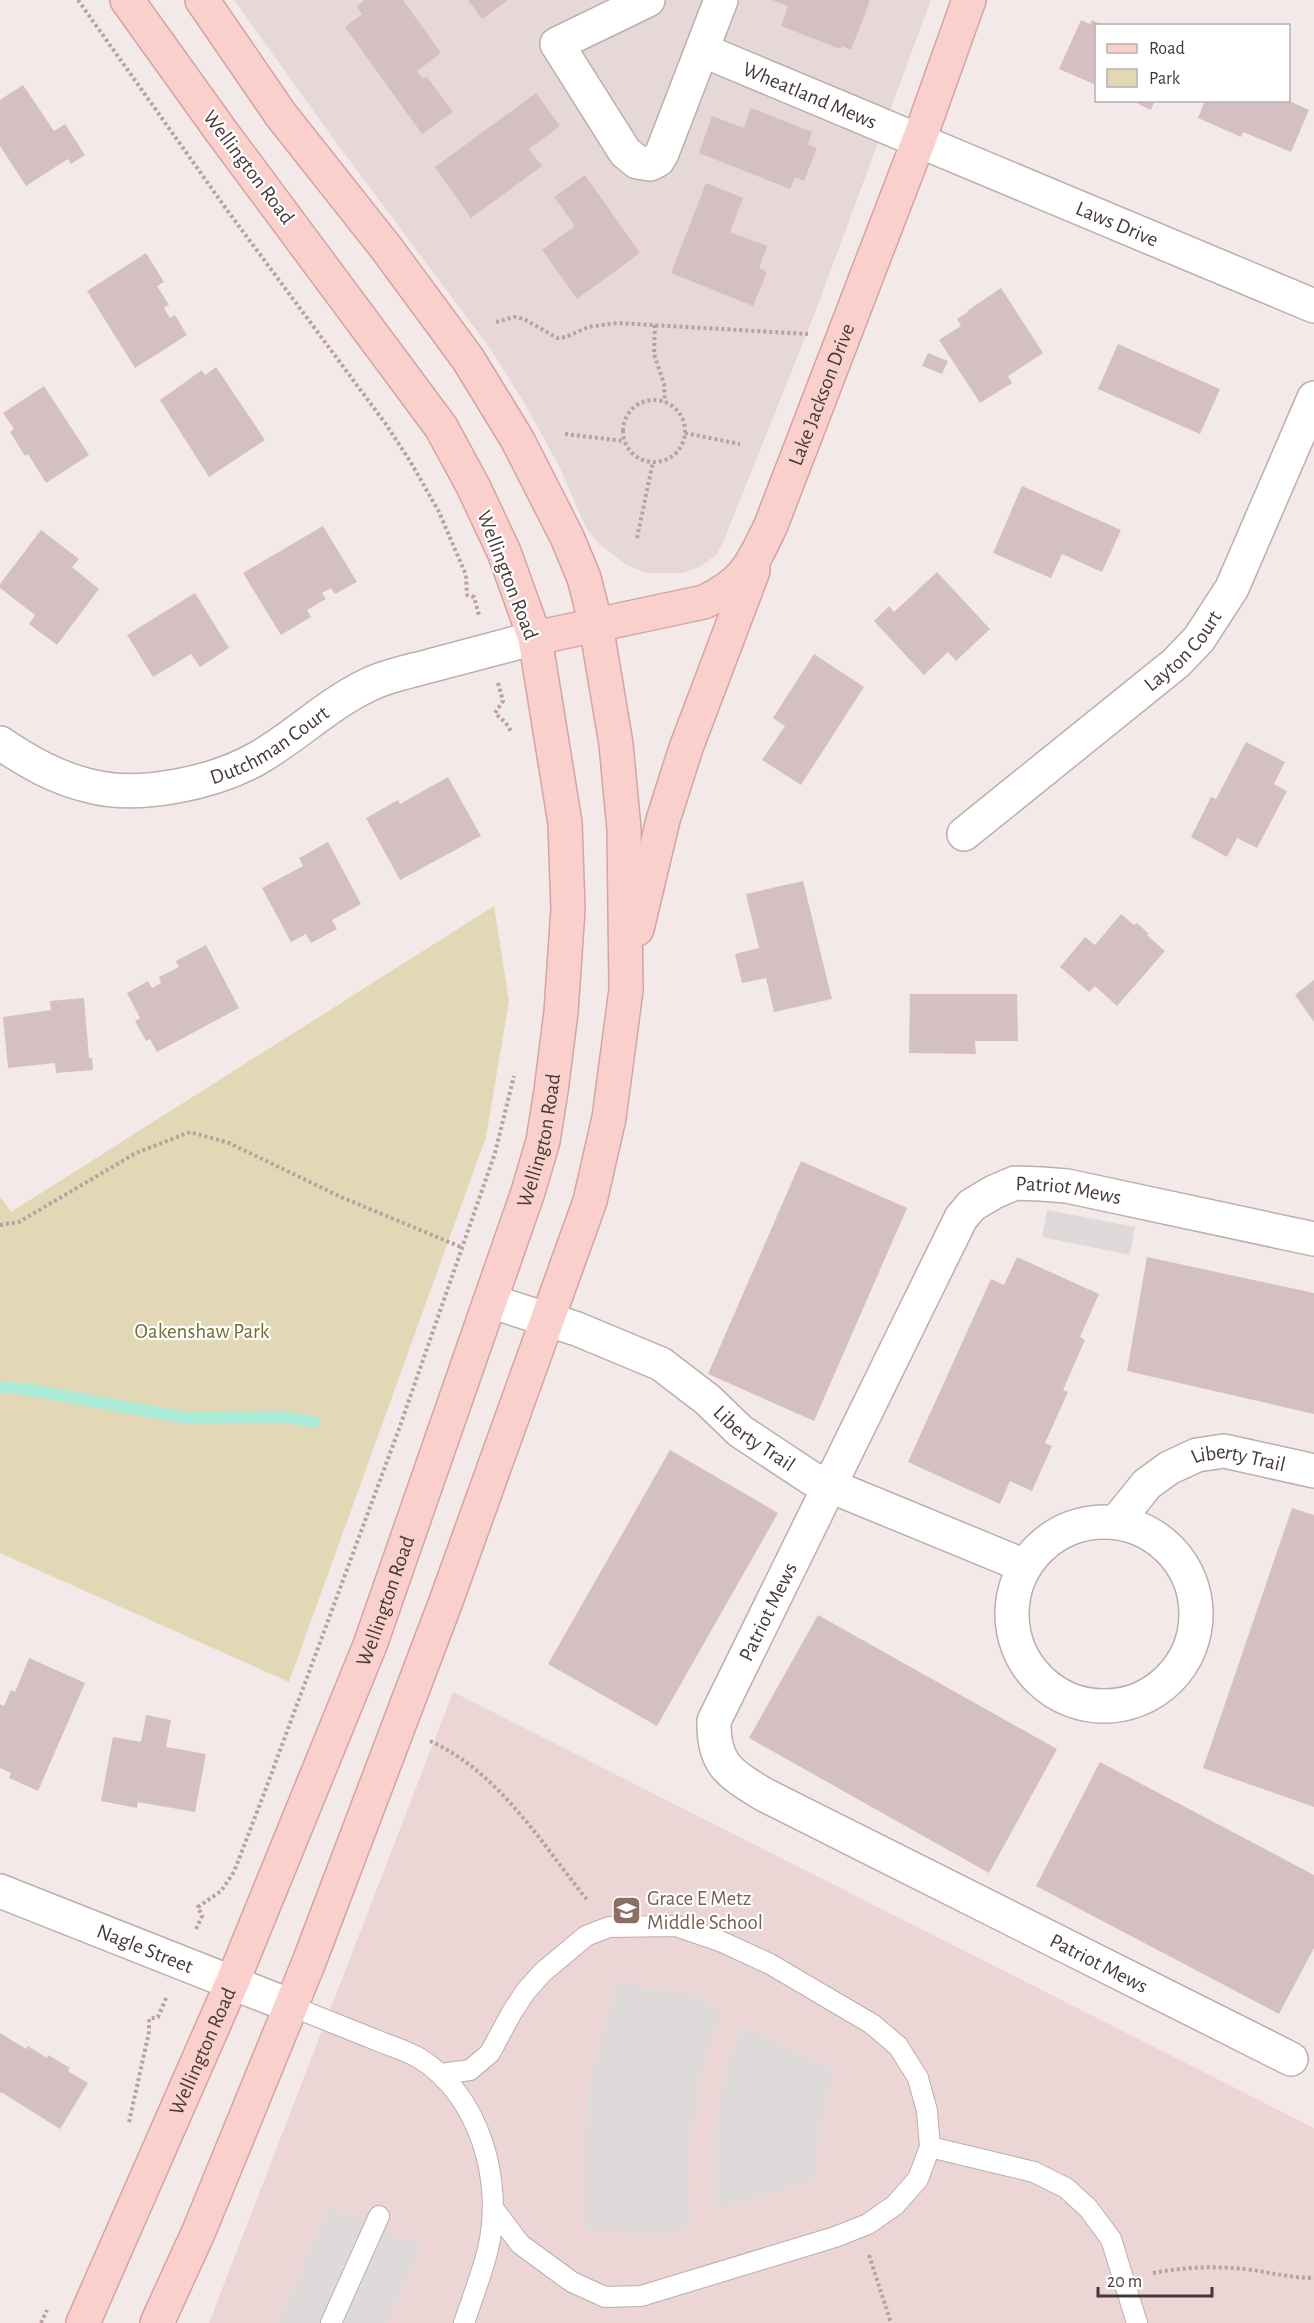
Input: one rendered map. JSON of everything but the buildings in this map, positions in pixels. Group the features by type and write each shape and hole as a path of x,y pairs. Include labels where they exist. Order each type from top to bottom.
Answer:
{"main road":[{"name":"Wellington Road","path":"83,2323 232,1983 370,1646 528,1192 543,1141 561,1012 568,909 565,823 535,638 504,552 473,486 441,427 214,122 127,0"},
{"path":"157,2323 200,2231 291,2006 441,1615 590,1201 614,1083 626,990 623,818 616,744 596,625 584,578 567,537 517,440 468,359 387,249 281,115 202,0"},
{"name":"Lake Jackson Drive","path":"535,638 704,602 728,590 745,575 771,525 919,140 969,0"},
{"path":"626,974 666,809 710,683 771,525"}],"street":[{"path":"648,0 557,44 630,158 650,164 658,160 662,153 721,0"},
{"name":"Wheatland Mews","path":"702,50 919,140"},
{"name":"Laws Drive","path":"919,140 1314,306"},
{"name":"Layton Court","path":"964,834 1176,663 1199,639 1232,588 1314,398"},
{"name":"Dutchman Court","path":"0,743 51,774 92,787 134,791 179,786 216,777 257,759 348,695 371,684 397,674 535,638"},
{"name":"Patriot Mews","path":"1291,2058 763,1794 726,1769 713,1740 714,1721 961,1218 972,1205 1015,1183 1067,1186 1314,1239"},
{"name":"Liberty Trail","path":"490,1301 614,1343 661,1364 708,1400 740,1431 780,1460 811,1478 1025,1566"},
{"name":"Liberty Trail","path":"1117,1521 1148,1484 1169,1468 1197,1455 1224,1451 1314,1471"},
{"path":"1093,1521 1117,1521 1140,1528 1161,1540 1173,1552 1190,1579 1196,1603 1196,1627 1190,1650 1178,1671 1160,1688 1139,1700 1116,1706 1091,1706 1068,1699 1047,1687 1030,1670 1018,1648 1012,1624 1012,1600 1025,1566 1031,1556 1048,1539 1069,1527 1093,1521"},
{"name":"Nagle Street","path":"0,1891 291,2006"}],"lane":[{"path":"441,2074 470,2070 490,2053 526,1991 543,1972 586,1936 609,1927 676,1926 720,1941 770,1964 872,2024 898,2046 918,2078 927,2111 930,2147 918,2180 895,2205 860,2227 835,2237 641,2296 605,2297 572,2282 520,2244 493,2208"},
{"path":"291,2006 418,2057 441,2074 458,2093 478,2131 490,2172 493,2208 488,2248 464,2323"},
{"path":"930,2147 1034,2172 1066,2188 1088,2208 1111,2239 1137,2323"},
{"path":"331,2323 379,2216"}],"path":[{"path":"78,0 227,210 386,423 439,512 466,575 467,595 474,597"},
{"path":"496,322 514,317 524,319 557,338 566,337 603,323 844,336"},
{"path":"655,325 654,354 664,384 665,402"},
{"path":"650,400 665,402 678,411 685,425 683,441 674,454 667,459 653,462 634,455 624,441 625,417 635,405 650,400"},
{"path":"685,433 740,444"},
{"path":"565,434 624,441"},
{"path":"637,537 653,462"},
{"path":"503,701 495,713 506,723 516,740"},
{"path":"202,1916 198,1907 213,1898 226,1884 241,1856 399,1428 495,1153 515,1070"},
{"path":"0,1225 19,1222 136,1153 190,1132 229,1143 341,1197 461,1247"},
{"path":"420,1736 442,1746 458,1757 506,1797 588,1901"},
{"path":"129,2125 149,2032 149,2019 158,2017"},
{"path":"860,2227 891,2323"},
{"path":"1147,2275 1173,2269 1215,2268 1246,2269 1293,2278 1314,2278"},
{"path":"41,2323 50,2302"}],"shaded area":[{"path":"234,0 931,0 813,318 717,554 700,567 683,573 646,573 627,565 598,543 585,526 559,466 526,406 491,350 335,141"},
{"path":"1047,1210 1135,1227 1130,1255 1042,1237"},
{"name":"Grace E Metz Middle School","path":"453,1692 1314,2128 1314,2323 209,2323"},
{"path":"620,1981 697,1996 721,2013 702,2069 690,2141 688,2195 691,2225 662,2234 586,2230 584,2146 590,2086 607,2016"},
{"path":"742,2026 835,2070 825,2106 816,2154 815,2180 715,2209 714,2140 724,2077"},
{"path":"330,2206 421,2246 387,2323 277,2323"}],"green space":[{"name":"Oakenshaw Park","path":"494,906 509,1001 486,1137 289,1682 0,1553 0,1196 11,1212"}],"waterway":[{"path":"0,1387 25,1389 186,1418 285,1417 314,1422"}],"place":[{"name":"Grace E Metz Middle School","path":"626,1910"}]}
